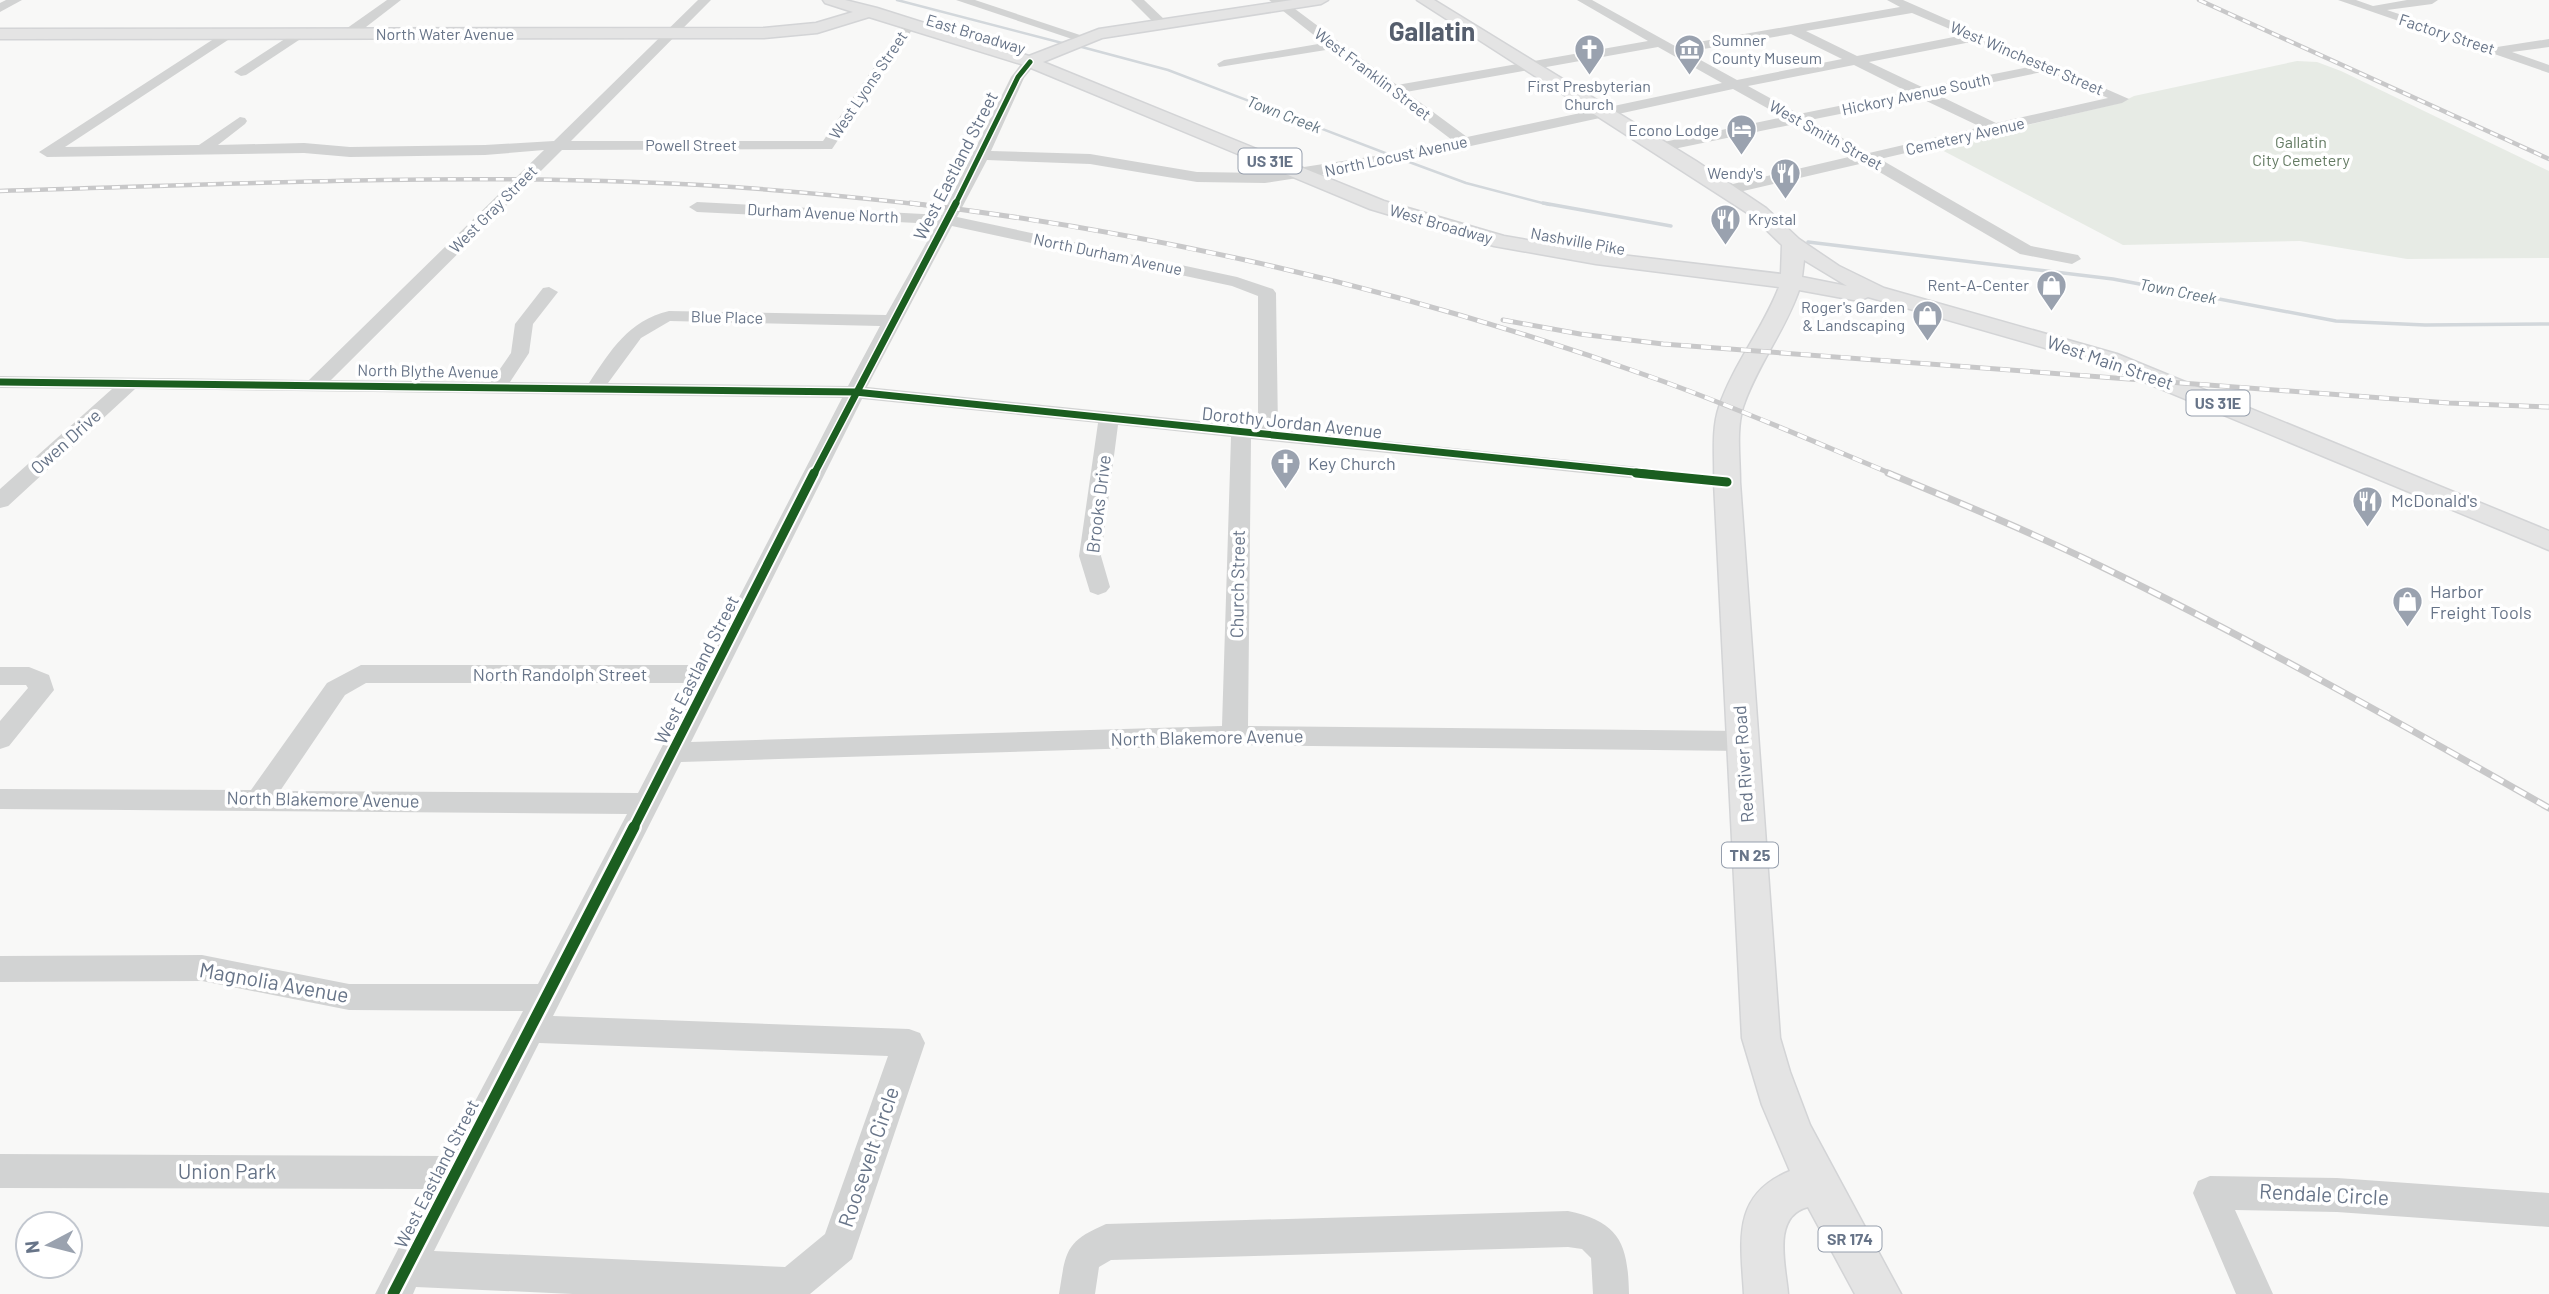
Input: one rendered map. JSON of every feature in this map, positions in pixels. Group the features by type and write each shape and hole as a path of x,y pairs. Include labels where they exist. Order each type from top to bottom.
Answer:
{"main road":[{"name":"East Broadway","path":"830,0 850,7 876,9 1044,55"},
{"path":"1044,55 1079,40 1279,3 1321,0"},
{"path":"1424,0 1726,190 1767,218 1792,243 1832,270 1868,288"},
{"path":"840,22 850,7"},
{"name":"North Water Avenue","path":"0,34 781,33 840,22 876,9"},
{"name":"East Broadway","path":"876,9 916,26"},
{"name":"US 31E","path":"916,26 1044,55 1329,170"},
{"name":"West Broadway","path":"1044,55 1302,174 1377,205 1609,260 1793,276 1858,295 1868,288"},
{"name":"Nashville Pike","path":"1329,170 1371,188 1519,238"},
{"path":"1792,243 1793,276"},
{"name":"Red River Road","path":"1793,276 1731,408 1727,482 1761,1038 1769,1074 1784,1115 1821,1184"},
{"name":"West Main Street","path":"1868,288 2109,359 2549,541"},
{"path":"1766,1294 1763,1228 1768,1212 1777,1199 1790,1192 1821,1184"},
{"name":"SR 174","path":"1821,1184 1879,1294"}],"street":[{"path":"0,8 16,0"},
{"path":"348,34 396,0"},
{"name":"West Gray Street","path":"316,384 705,0"},
{"path":"962,0 1079,40"},
{"path":"1137,0 1162,24"},
{"name":"West Smith Street","path":"1583,0 2026,250 2072,260"},
{"name":"West Winchester Street","path":"1892,0 2122,99"},
{"name":"Factory Street","path":"2344,0 2549,69"},
{"path":"2370,9 2432,0"},
{"path":"982,7 1007,1"},
{"name":"West Franklin Street","path":"1279,3 1464,142"},
{"path":"1393,90 1532,67 1793,30 1913,9"},
{"name":"West Lyons Street","path":"827,146 916,26"},
{"path":"1793,30 1996,129"},
{"name":"Powell Street","path":"226,35 47,152 304,148 350,152 556,145 827,146"},
{"path":"241,72 297,35"},
{"name":"North Locust Avenue","path":"979,155 1090,159 1197,177 1265,178 1302,174 1388,159 1602,111 1979,36"},
{"path":"2497,51 2549,43"},
{"path":"1224,64 1335,45"},
{"name":"West Eastland Street","path":"400,1281 714,674 855,392 948,220 1018,77 1044,55"},
{"name":"Hickory Avenue South","path":"1659,148 2049,66"},
{"name":"Cemetery Avenue","path":"1726,190 2122,99"},
{"path":"203,149 240,121"},
{"name":"Durham Avenue North","path":"697,207 948,220"},
{"name":"North Durham Avenue","path":"948,220 1237,282 1267,293 1268,436"},
{"path":"498,386 520,353 524,324 549,292"},
{"name":"Blue Place","path":"595,388 635,331 645,323 659,318 669,316 892,321"},
{"name":"North Blythe Avenue","path":"0,382 855,392"},
{"name":"Owen Drive","path":"0,502 132,382"},
{"name":"Dorothy Jordan Avenue","path":"855,392 1727,482"},
{"name":"Brooks Drive","path":"1098,587 1090,556 1109,419"},
{"name":"Church Street","path":"1236,735 1241,433"},
{"name":"North Randolph Street","path":"260,799 336,689 361,674 714,674"},
{"path":"0,676 29,676 40,681 41,690 0,739"},
{"name":"North Blakemore Avenue","path":"673,752 1236,735 1742,741"},
{"name":"North Blakemore Avenue","path":"0,799 646,804"},
{"name":"Magnolia Avenue","path":"0,969 202,968 349,998 548,997"},
{"name":"Roosevelt Circle","path":"400,1281 791,1286 839,1246 909,1042 531,1029"},
{"name":"Union Park","path":"0,1171 454,1173"},
{"name":"Rendale Circle","path":"2255,1294 2210,1193 2288,1193 2549,1210"},
{"path":"1077,1294 1083,1257 1106,1242 1568,1229 1589,1232 1601,1241 1610,1259 1612,1294"}],"green space":[{"name":"Gallatin City Cemetery","path":"2297,61 2317,62 2341,71 2549,171 2549,258 2407,259 2300,241 2123,245 1936,147 2120,103 2134,96"}],"waterway":[{"name":"Town Creek","path":"897,0 1066,44"},
{"name":"Town Creek","path":"1078,46 1168,70 1393,156"},
{"name":"Town Creek","path":"1401,159 1466,183 1550,205"},
{"name":"Town Creek","path":"1543,203 1671,226"},
{"name":"Town Creek","path":"1808,242 2113,279 2336,321 2425,325 2549,324"}],"railway":[{"path":"2199,0 2549,159"},
{"path":"0,191 317,181 556,180 671,183 923,205"},
{"path":"910,203 923,205"},
{"path":"923,205 1098,231 1192,249 1285,269 1470,318 1651,377 1892,474"},
{"path":"1503,320 1580,334 1663,344 2449,403 2549,407"},
{"path":"1888,473 2045,540 2154,593 2325,682 2549,808"}],"cycle path":[{"path":"393,1294 872,360 958,200 1018,77 1030,62"},
{"path":"0,382 855,392 1727,482"}],"place":[{"name":"First Presbyterian Church","path":"1589,76"},
{"name":"Sumner County Museum","path":"1689,76"},
{"name":"Econo Lodge","path":"1742,157"},
{"name":"Wendy's","path":"1786,200"},
{"name":"Krystal","path":"1725,246"},
{"name":"Rent-A-Center","path":"2052,312"},
{"name":"Roger's Garden & Landscaping","path":"1928,343"},
{"name":"Key Church","path":"1285,491"},
{"name":"McDonald's","path":"2368,528"},
{"name":"Harbor Freight Tools","path":"2407,629"}],"district":[{"name":"Gallatin","path":"1432,32"}]}
